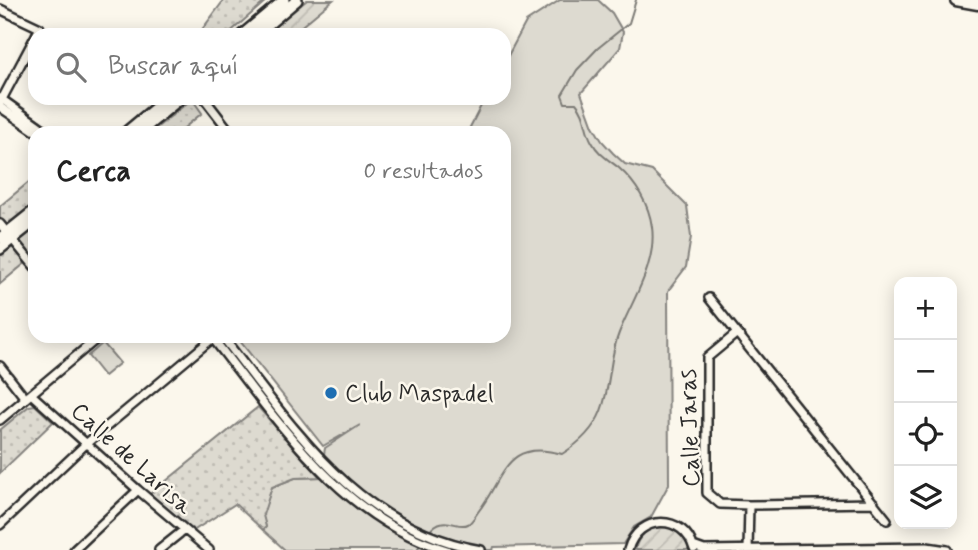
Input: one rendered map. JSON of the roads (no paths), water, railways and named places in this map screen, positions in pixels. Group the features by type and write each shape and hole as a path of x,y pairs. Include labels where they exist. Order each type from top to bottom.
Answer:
{"highway":[{"path":"956,0 978,4"}],"main road":[{"path":"250,28 284,0"},
{"path":"264,28 297,0"},
{"path":"133,126 159,105"},
{"path":"147,126 173,105"},
{"path":"0,249 7,236 28,216"},
{"path":"7,236 28,225"}],"street":[{"path":"0,9 40,28"},
{"path":"1,102 28,51"},
{"path":"1,102 30,126"},
{"path":"1,102 38,126"},
{"path":"209,105 226,126"},
{"path":"0,224 28,259"},
{"path":"709,298 887,520"},
{"name":"Calle Jaras","path":"737,333 707,358 707,493 720,504 873,503"},
{"path":"0,420 89,343"},
{"path":"0,525 87,443 205,343"},
{"path":"217,343 270,411 336,480 376,517 412,537 447,550"},
{"path":"228,343 336,480 397,521 440,540 481,550"},
{"name":"Calle de Larisa","path":"0,366 28,396 87,443 209,550"},
{"path":"74,550 138,490"},
{"path":"748,505 748,549"},
{"path":"626,549 643,527 660,522 677,526 690,538 693,548 704,550 927,547 947,550"},
{"path":"159,550 184,530"}],"waterway":[{"path":"429,532 440,523 469,523 501,474 517,456 529,451 543,450 562,454 585,436 601,411 616,342 651,255 652,227 645,202 636,187 597,150 589,137 580,108 576,103 565,103 562,95 577,70 598,48 629,23 636,0"},
{"path":"417,550 421,543"}],"place":[{"name":"Club Maspadel","path":"331,393"}]}
